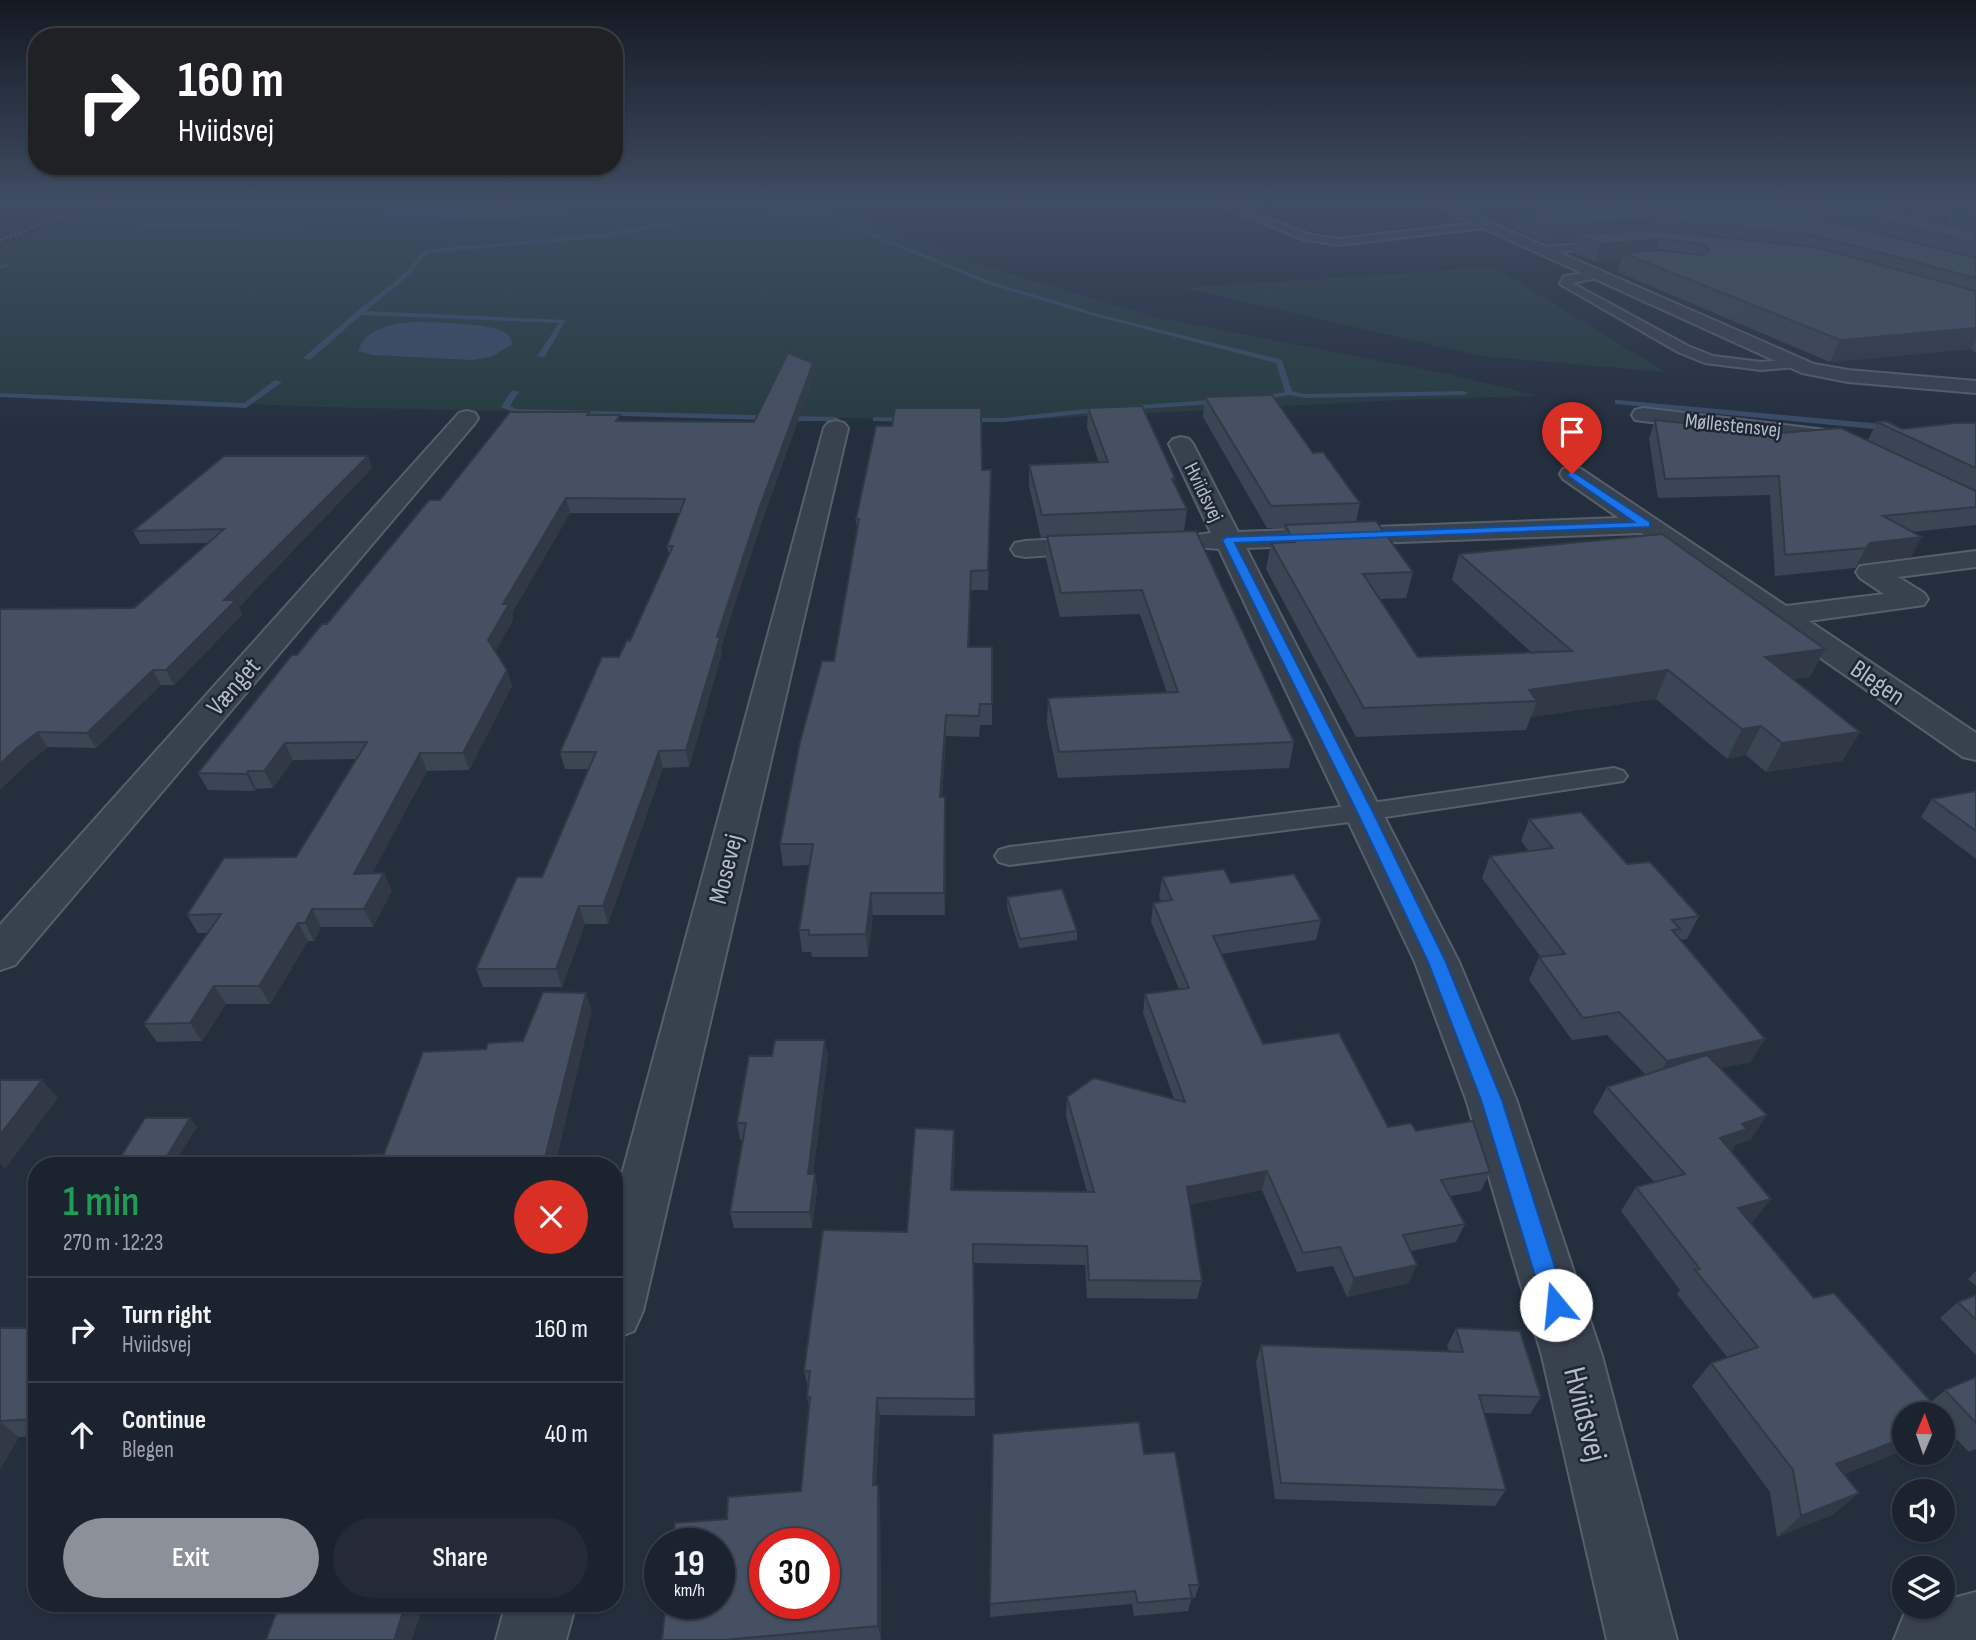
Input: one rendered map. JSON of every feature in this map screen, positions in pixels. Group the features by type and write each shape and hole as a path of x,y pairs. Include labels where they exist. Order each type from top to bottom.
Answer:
{"street":[{"path":"1614,279 1809,369 1848,376 1976,387"},
{"name":"Møllestensvej","path":"1643,415 1838,437 1863,449"},
{"name":"Vænget","path":"0,954 467,418"},
{"name":"Mosevej","path":"623,1275 836,428"},
{"name":"Hviidsvej","path":"1181,444 1437,962 1491,1100 1572,1356 1642,1640"},
{"name":"Blegen","path":"1572,474 1976,749"},
{"name":"Hviidsvej","path":"1174,542 1646,525"},
{"path":"1025,548 1120,545"},
{"path":"1781,616 1913,599 1870,572 1976,559"},
{"path":"531,1640 539,1612"},
{"path":"1929,1640 1976,1627"}],"lane":[{"path":"1569,279 1566,284 1682,349 1710,360 1742,365 1796,363"},
{"path":"1009,856 1365,812 1614,776"}],"green space":[{"path":"0,279 1026,279 1154,317 1448,374 1539,396 1421,399 998,421 317,407 0,393","holes":["438,322 458,360 438,356 373,355 371,333 400,324"]},
{"path":"1324,279 1513,279 1665,372 1481,356 1184,288"}],"water":[{"path":"413,322 490,327 507,334 513,344 491,357 472,360 373,355 358,351 373,332 396,324"}],"building":[{"path":"1687,279 1930,279 1976,291 1976,328 1840,340"},
{"path":"788,353 813,363 758,512 717,637 720,637 686,750 659,751 603,906 579,906 556,969 476,969 517,877 542,877 596,752 560,752 602,657 619,657 627,640 630,641 673,546 667,546 685,499 566,498 503,604 509,604 488,640 507,670 463,753 420,753 354,874 384,873 364,909 312,909 305,923 298,923 259,986 214,986 190,1023 144,1024 221,914 187,915 224,858 296,857 367,742 285,743 264,771 248,771 246,774 198,773 292,655 297,655 322,624 327,624 429,500 440,500 510,412 589,412 587,415 620,415 616,421 754,422"},
{"path":"1272,395 1313,453 1323,452 1360,503 1271,506 1205,397"},
{"path":"1142,406 1187,509 1042,515 1029,465 1108,462 1088,408"},
{"path":"895,408 981,408 982,470 991,470 988,570 971,571 968,647 992,647 992,704 980,704 979,716 946,715 940,797 945,797 944,893 871,893 866,934 809,935 809,930 799,930 813,844 780,844 800,742 822,661 834,661 859,519 856,519 876,426 892,426"},
{"path":"1655,420 1780,433 1841,428 1976,491 1976,507 1883,516 1922,537 1870,543 1866,548 1785,555 1779,476 1665,479"},
{"path":"1886,421 1902,429 1976,423 1976,468 1877,422"},
{"path":"224,456 368,456 224,600 236,600 166,670 153,670 87,733 38,732 0,764 0,609 134,608 224,529 133,531"},
{"path":"1376,521 1413,572 1363,574 1418,657 1572,651 1459,554 1662,534 1825,649 1765,657 1860,732 1782,743 1761,726 1742,729 1668,670 1529,690 1537,701 1364,708 1271,543 1295,542 1285,525"},
{"path":"1196,531 1294,742 1059,752 1048,698 1178,692 1142,590 1061,593 1047,536"},
{"path":"1976,791 1976,831 1932,799"},
{"path":"1581,812 1627,864 1650,862 1699,916 1672,920 1680,929 1672,930 1765,1039 1667,1061 1619,1012 1583,1018 1539,957 1565,954 1490,856 1553,848 1529,819"},
{"path":"1224,869 1231,883 1294,874 1321,920 1213,936 1263,1044 1339,1033 1388,1127 1411,1123 1416,1131 1473,1121 1490,1172 1441,1180 1465,1224 1403,1235 1417,1265 1354,1278 1340,1247 1303,1253 1267,1171 1187,1187 1202,1281 1089,1280 1087,1246 973,1244 975,1399 877,1398 873,1485 878,1485 878,1626 724,1640 662,1640 664,1619 735,1619 735,1528 675,1528 675,1523 727,1519 728,1497 801,1491 810,1397 807,1397 810,1371 804,1371 823,1230 907,1232 915,1128 954,1130 951,1190 1094,1192 1067,1097 1094,1078 1185,1102 1145,994 1189,988 1153,903 1172,900 1162,877"},
{"path":"1062,889 1077,931 1020,939 1007,897"},
{"path":"543,992 586,993 545,1157 336,1157 384,1154 423,1052 486,1049 488,1043 523,1041"},
{"path":"775,1040 825,1040 808,1174 815,1174 810,1212 730,1212 746,1123 737,1123 749,1056 772,1056"},
{"path":"1707,1055 1767,1115 1742,1124 1747,1129 1720,1138 1771,1199 1738,1208 1814,1298 1834,1293 1931,1402 1892,1402 1892,1443 1836,1464 1859,1493 1801,1516 1793,1470 1711,1363 1758,1347 1695,1270 1700,1269 1636,1187 1685,1174 1607,1087"},
{"path":"0,1080 42,1080 0,1135"},
{"path":"145,1118 190,1118 166,1157 121,1157"},
{"path":"1976,1295 1976,1320 1958,1302"},
{"path":"0,1328 28,1328 28,1419 0,1421"},
{"path":"1456,1328 1520,1331 1541,1397 1479,1395 1506,1490 1281,1483 1261,1345 1463,1352"},
{"path":"1976,1377 1976,1423 1945,1390"},
{"path":"1139,1422 1144,1454 1175,1452 1199,1585 1189,1585 1192,1598 1138,1603 1135,1591 990,1604 993,1434"},
{"path":"277,1612 403,1612 394,1640 266,1640"}],"waterway":[{"path":"360,313 402,279"},
{"path":"979,279 1100,316 1279,362 1289,393"},
{"path":"307,358 360,313"},
{"path":"360,313 564,321 541,356"},
{"path":"0,395 246,406 278,382"},
{"path":"515,392 505,407 516,411 836,419"},
{"path":"1255,400 1289,393"},
{"path":"1289,393 1304,396 1464,393"},
{"path":"1125,408 1224,401"},
{"path":"1618,402 1894,428"},
{"path":"965,420 1003,420 1105,409"},
{"path":"876,419 910,420"}],"route":[{"path":"1556,1305 1491,1100 1437,962 1365,812 1227,540 1646,525 1572,474"}]}
